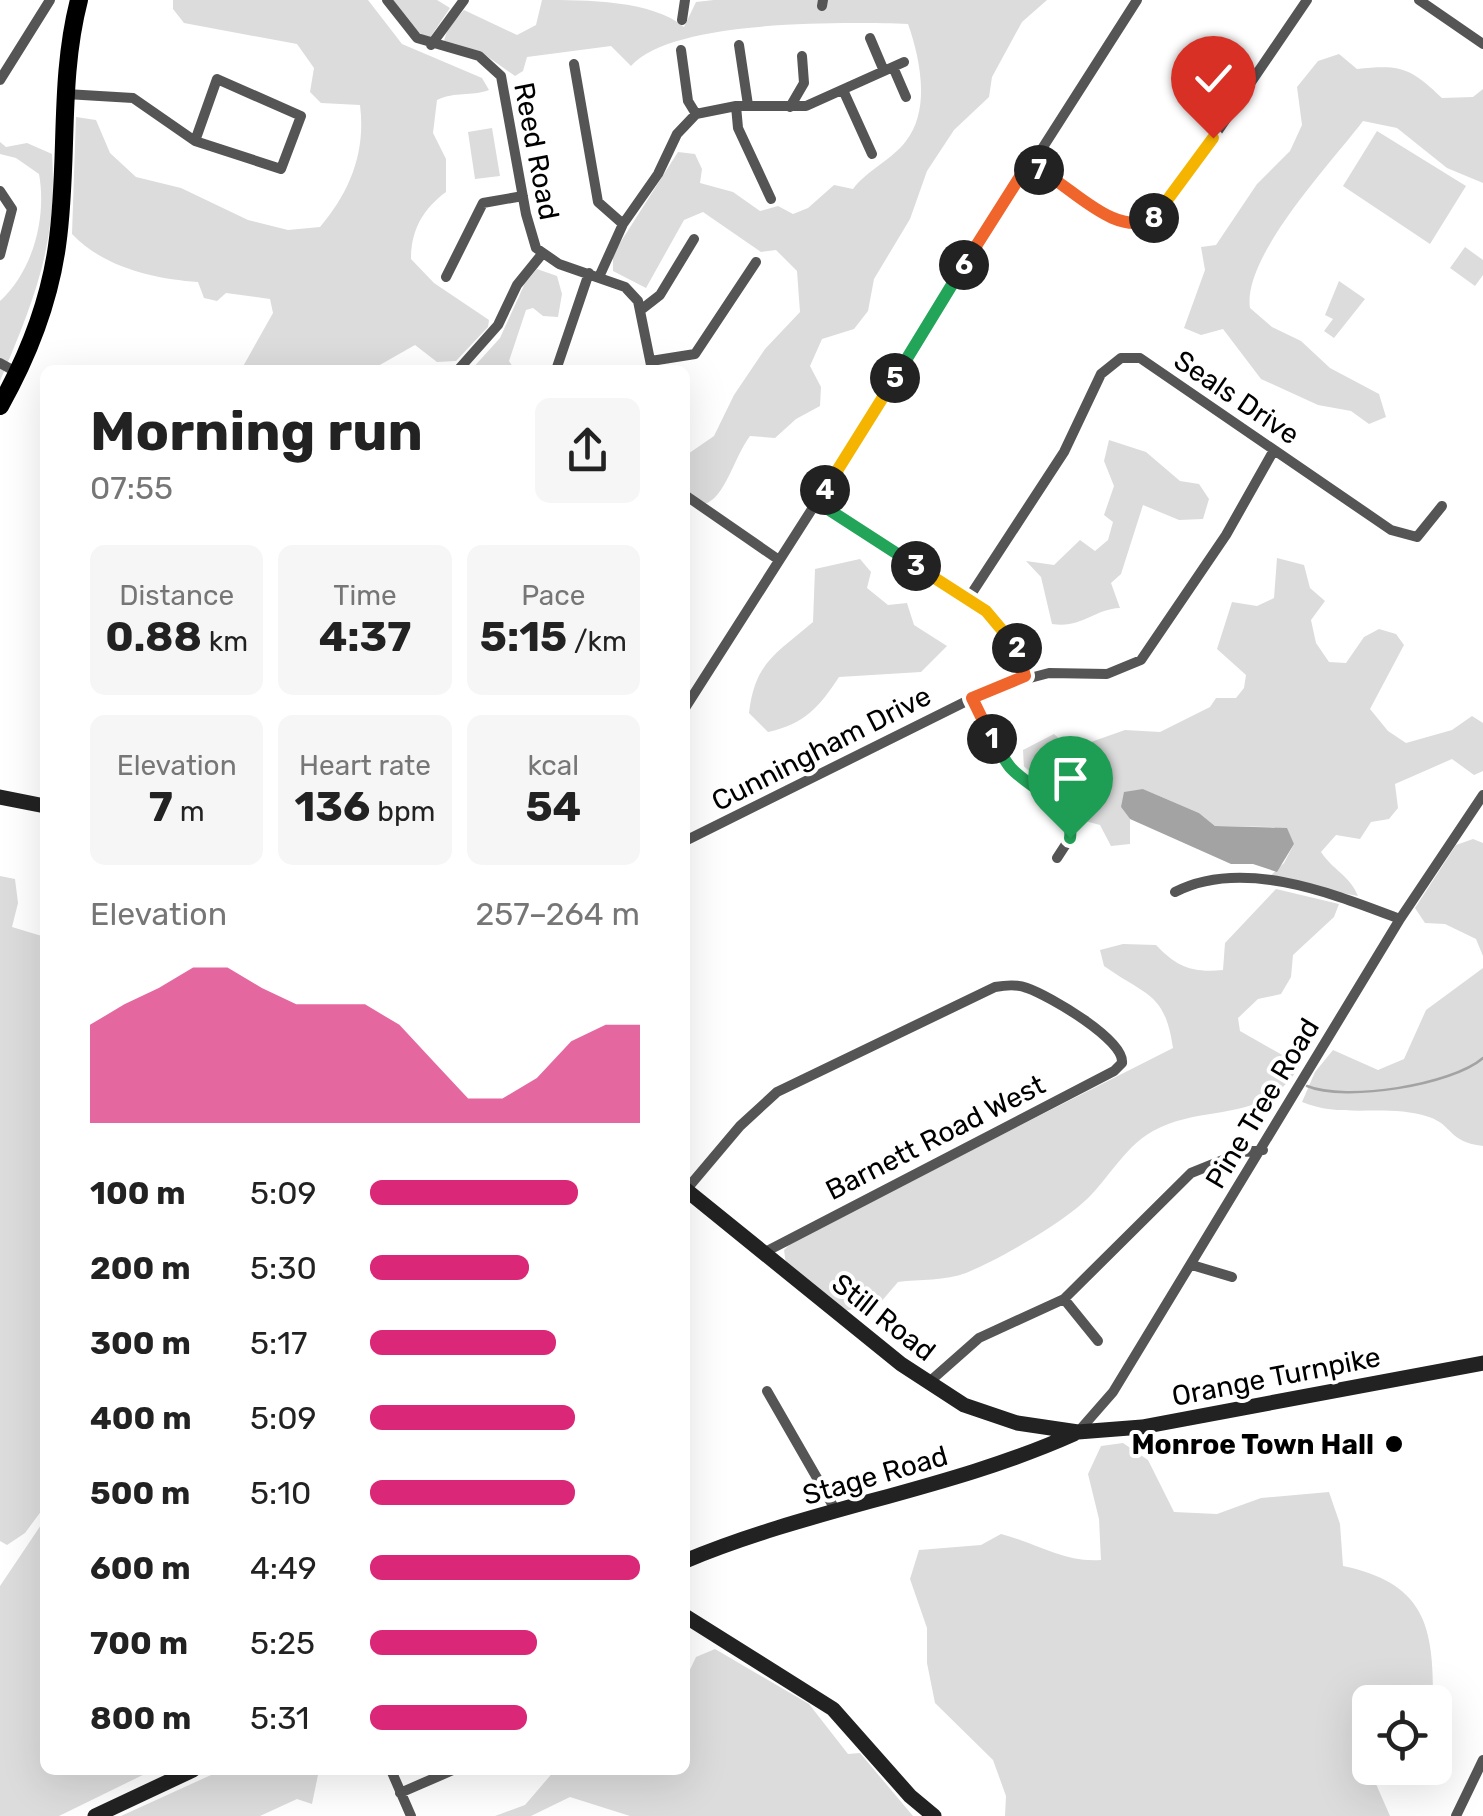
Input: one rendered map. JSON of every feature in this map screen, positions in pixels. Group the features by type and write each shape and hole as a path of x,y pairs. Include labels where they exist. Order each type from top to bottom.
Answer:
{"main road":[{"path":"0,406 35,334 58,245 66,94 79,0"},
{"path":"0,796 40,805"},
{"name":"Still Road","path":"690,1193 928,1383 964,1404 1017,1423 1078,1432"},
{"name":"Orange Turnpike","path":"1078,1432 1142,1427 1483,1363"},
{"path":"1017,1423 1023,1456"},
{"name":"Stage Road","path":"690,1558 1023,1456 1078,1432"},
{"path":"690,1619 833,1710 910,1796 934,1816"},
{"path":"95,1816 182,1775"}],"street":[{"path":"0,80 50,0"},
{"path":"387,0 409,30 431,46 464,0"},
{"path":"682,20 685,0"},
{"path":"690,700 1136,0"},
{"path":"1028,164 1112,218 1127,224 1149,221 1162,213 1308,0"},
{"path":"1419,0 1483,44"},
{"path":"870,38 894,67 906,97"},
{"path":"740,45 742,106 738,128 770,199"},
{"name":"Reed Road","path":"431,46 479,56 502,76 533,241 542,254 625,287 642,309"},
{"path":"681,50 688,102 696,114"},
{"path":"790,106 804,83 802,56"},
{"path":"574,64 598,202 623,224"},
{"path":"558,365 594,275 658,174 677,134 696,114 742,106 819,102 894,67"},
{"path":"66,94 133,98 195,141 282,169 301,116 218,80 195,141"},
{"path":"843,90 872,154"},
{"path":"0,191 12,209 0,256"},
{"path":"446,277 483,203 523,196"},
{"path":"652,365 642,309 660,296 694,239"},
{"path":"462,365 498,324 516,285 542,254"},
{"path":"656,365 695,354 756,262"},
{"name":"Seals Drive","path":"968,599 1064,452 1101,374 1120,358 1140,358 1391,530 1417,537 1442,506"},
{"path":"0,363 18,373"},
{"name":"Cunningham Drive","path":"690,839 972,698 1025,676 1107,674 1141,660 1217,548 1274,450"},
{"path":"690,499 779,560"},
{"path":"817,502 968,599 1009,634 1025,676"},
{"path":"972,698 1010,767 1070,820 1070,838 1057,858"},
{"name":"Pine Tree Road","path":"1078,1432 1112,1392 1400,920 1483,795"},
{"path":"1176,892 1202,878 1243,878 1347,897 1400,920"},
{"name":"Barnett Road West","path":"690,1185 760,1104 777,1092 996,987 1018,986 1040,994 1113,1040 1124,1058 1114,1071 763,1252"},
{"path":"928,1383 990,1331 1064,1299 1093,1275 1169,1190 1191,1173 1244,1152 1263,1150"},
{"path":"1192,1264 1232,1276"},
{"path":"1064,1299 1098,1341"},
{"path":"767,1391 836,1511"},
{"path":"1456,1816 1483,1760"},
{"path":"393,1775 410,1816"},
{"path":"400,1793 441,1775"}],"shaded area":[{"path":"173,0 368,0 402,44 482,78 489,90 437,100 433,133 446,159 446,192 420,221 412,248 411,259 434,283 489,320 488,327 456,361 437,362 415,345 380,365 244,365 273,313 270,299 226,293 217,301 204,298 198,282 164,278 114,263 72,234 76,117 96,120 110,153 136,177 181,188 248,220 288,230 320,227 340,200 354,170 360,139 360,105 321,103 310,92 314,68 297,44 184,23 173,9"},
{"path":"393,0 437,0 450,8 429,39 415,31"},
{"path":"542,0 598,1 637,7 671,18 684,27 696,2 714,0 1047,0 1022,22 992,77 989,97 954,130 927,171 910,219 874,279 868,311 854,329 822,339 810,366 821,387 820,406 796,419 775,438 750,436 724,486 704,504 690,493 690,453 714,436 734,395 765,349 800,312 797,271 776,250 761,252 703,212 684,220 646,288 613,271 613,254 678,152 695,154 702,169 700,183 733,192 760,211 778,206 793,214 808,208 834,185 853,189 900,148 919,114 921,83 908,24 803,24 720,32 683,39 652,51 631,66 611,46 527,57 523,71 515,76 481,52 443,44 448,28 464,10 517,35 536,25"},
{"path":"1339,54 1357,69 1404,70 1442,98 1473,97 1483,89 1483,183 1447,168 1397,128 1363,121 1291,211 1260,263 1251,287 1250,308 1272,327 1301,341 1330,368 1379,394 1386,417 1369,424 1351,411 1318,405 1261,379 1223,329 1201,335 1184,328 1205,270 1201,247 1216,245 1257,184 1290,151 1302,125 1297,87 1318,61"},
{"path":"492,128 500,176 475,179 468,132"},
{"path":"1377,131 1466,186 1430,244 1343,186"},
{"path":"0,142 6,147 27,143 52,154 53,186 41,270 0,381 0,301 29,259 39,225 41,191 39,174 16,158 0,154"},
{"path":"1465,247 1483,260 1483,275 1475,286 1450,268"},
{"path":"537,269 557,276 562,294 558,317 543,316 533,308 526,310 509,361 512,365 476,365 500,338 525,283"},
{"path":"1339,281 1365,299 1334,338 1324,331 1333,319 1325,315"},
{"path":"1109,440 1146,452 1180,481 1199,484 1209,499 1203,519 1179,520 1143,505 1121,574 1111,583 1120,608 1071,624 1052,624 1041,577 1026,561 1054,565 1080,540 1095,551 1108,540 1113,522 1104,515 1114,486 1104,461"},
{"path":"1277,558 1304,565 1310,588 1325,601 1311,620 1316,643 1329,662 1346,663 1364,637 1379,629 1396,634 1404,645 1370,709 1388,731 1406,743 1452,730 1472,716 1483,723 1483,771 1474,775 1452,759 1395,784 1398,808 1389,819 1371,822 1360,839 1336,835 1321,852 1351,883 1358,896 1267,879 1284,863 1294,844 1274,827 1215,826 1199,813 1143,789 1121,807 1130,819 1130,844 1111,846 1100,825 1074,818 1024,768 1023,750 1054,734 1071,749 1125,730 1160,732 1210,707 1216,698 1236,698 1244,688 1246,675 1217,649 1232,602 1257,606 1274,598"},
{"path":"860,559 871,572 867,588 888,605 907,603 914,625 947,646 921,672 839,677 810,713 768,732 749,713 756,682 769,660 813,622 815,569"},
{"path":"1143,789 1199,813 1215,826 1287,828 1294,844 1277,872 1253,864 1231,864 1130,819 1121,807 1124,792"},
{"path":"1473,839 1483,843 1483,956 1476,939 1445,924 1425,923 1415,908 1456,845"},
{"path":"0,876 15,879 18,903 12,927 40,935 40,1513 25,1533 7,1545 0,1541"},
{"path":"1276,889 1339,904 1334,917 1293,955 1291,977 1281,994 1258,999 1238,1018 1240,1031 1300,1065 1270,1097 1233,1110 1173,1122 1153,1131 1132,1147 1088,1198 1039,1234 958,1276 898,1282 880,1303 844,1311 786,1264 784,1250 794,1240 1173,1048 1159,1005 1104,966 1100,950 1123,944 1156,945 1186,967 1223,970 1225,943"},
{"path":"1483,968 1483,1146 1463,1141 1437,1120 1413,1113 1333,1110 1302,1102 1315,1072 1333,1050 1378,1070 1404,1059 1426,1010"},
{"path":"1123,1443 1148,1460 1174,1512 1217,1514 1261,1498 1329,1492 1340,1524 1343,1566 1392,1584 1408,1596 1427,1630 1431,1651 1433,1685 1352,1685 1352,1785 1376,1785 1390,1816 1005,1816 1006,1796 993,1760 935,1703 927,1663 927,1628 910,1579 919,1550 981,1545 1001,1534 1063,1555 1101,1560 1099,1519 1088,1474 1101,1446"},
{"path":"40,1526 40,1775 143,1775 59,1816 0,1816 0,1586"},
{"path":"715,1649 809,1704 848,1754 860,1753 913,1816 630,1816 570,1797 531,1816 495,1816 525,1805 551,1775 690,1775 690,1670 696,1657"},
{"path":"211,1775 318,1775 312,1804 297,1799 260,1816 121,1816"}],"waterway":[{"path":"1307,1086 1346,1092 1398,1088 1448,1076 1483,1058"}],"place":[{"name":"Monroe Town Hall","path":"1394,1444"}],"route":[{"path":"1070,838 1070,820 1010,767 972,698 1025,676 1009,634 986,611 817,502 1028,164 1053,176 1112,218 1139,224 1162,213 1213,138"}]}
